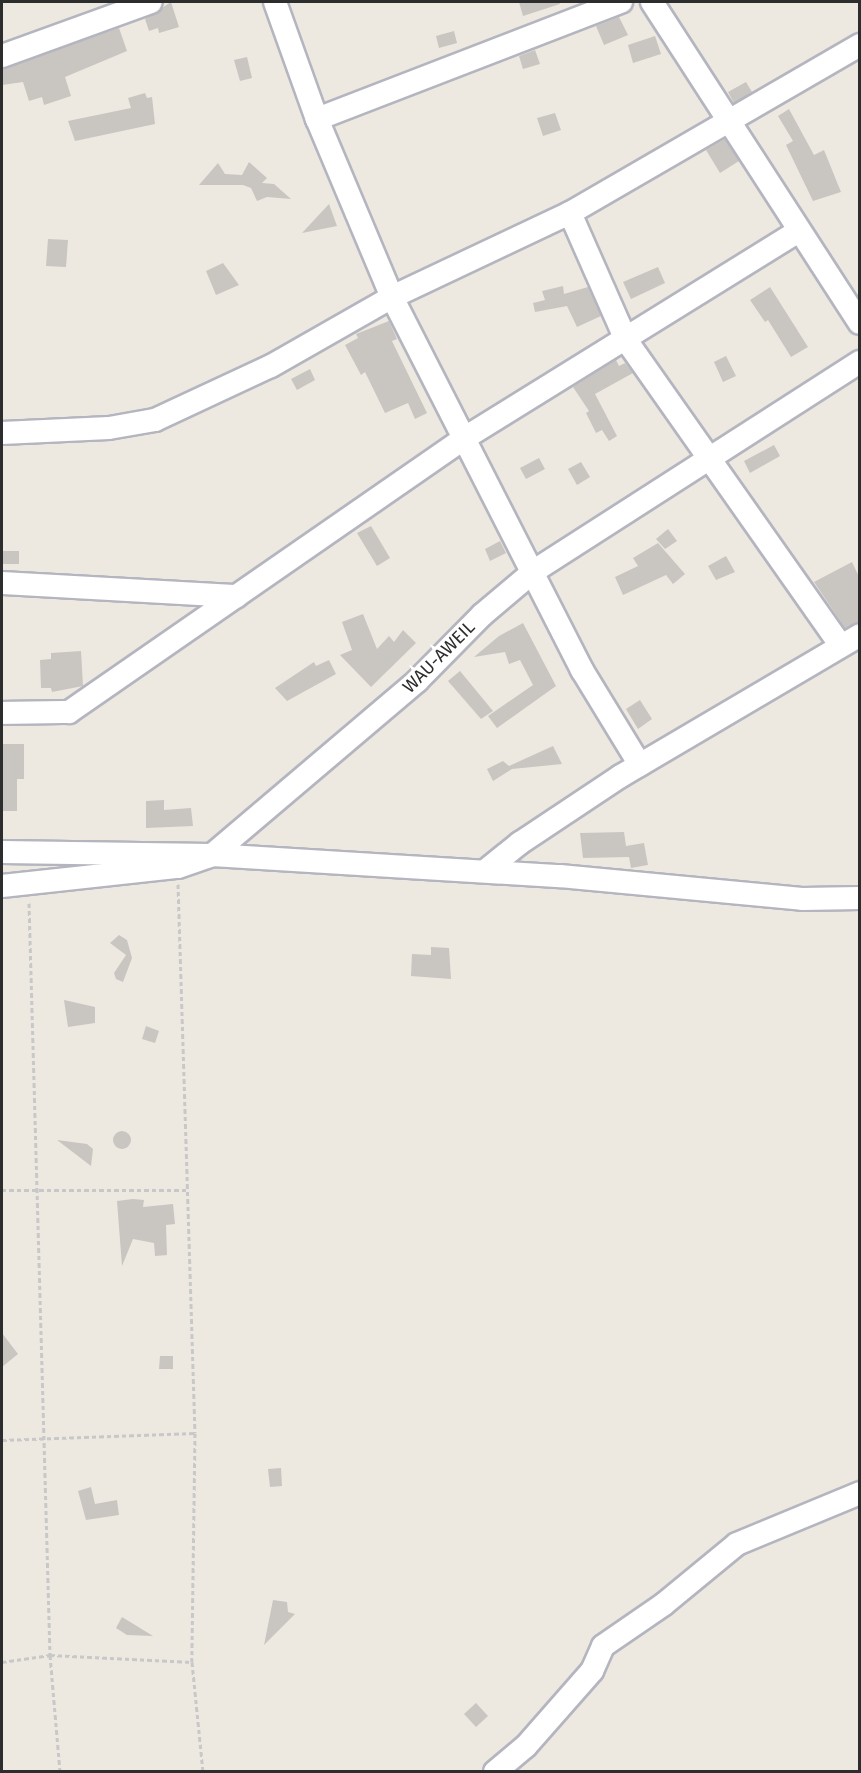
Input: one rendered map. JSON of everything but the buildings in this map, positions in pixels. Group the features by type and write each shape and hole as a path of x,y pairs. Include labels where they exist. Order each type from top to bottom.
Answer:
{"street":[{"path":"2,56 151,2"},
{"path":"275,2 317,119 392,297 463,439 534,571 597,699 640,765"},
{"path":"317,119 621,2"},
{"path":"652,2 860,323"},
{"path":"2,433 109,428 155,420 271,366 392,297 570,213 727,119 860,45"},
{"path":"485,871 520,843 640,765 850,640 709,458 626,340 570,213"},
{"path":"2,713 69,712 463,439 799,231"},
{"name":"WAU-AWEIL","path":"2,886 178,867 212,855 417,681 482,615 534,571 860,362"},
{"path":"2,583 237,596"},
{"path":"2,852 212,855 485,871 802,899 860,898"},
{"path":"495,1772 526,1746 592,1671 603,1646 664,1604 737,1544 860,1493"}],"path":[{"path":"178,867 195,1433 192,1662 203,1772"},
{"path":"29,883 36,1191 46,1440 50,1655 60,1772"},
{"path":"2,1190 187,1190"},
{"path":"2,1440 195,1433"},
{"path":"2,1662 50,1655 192,1662"}]}
